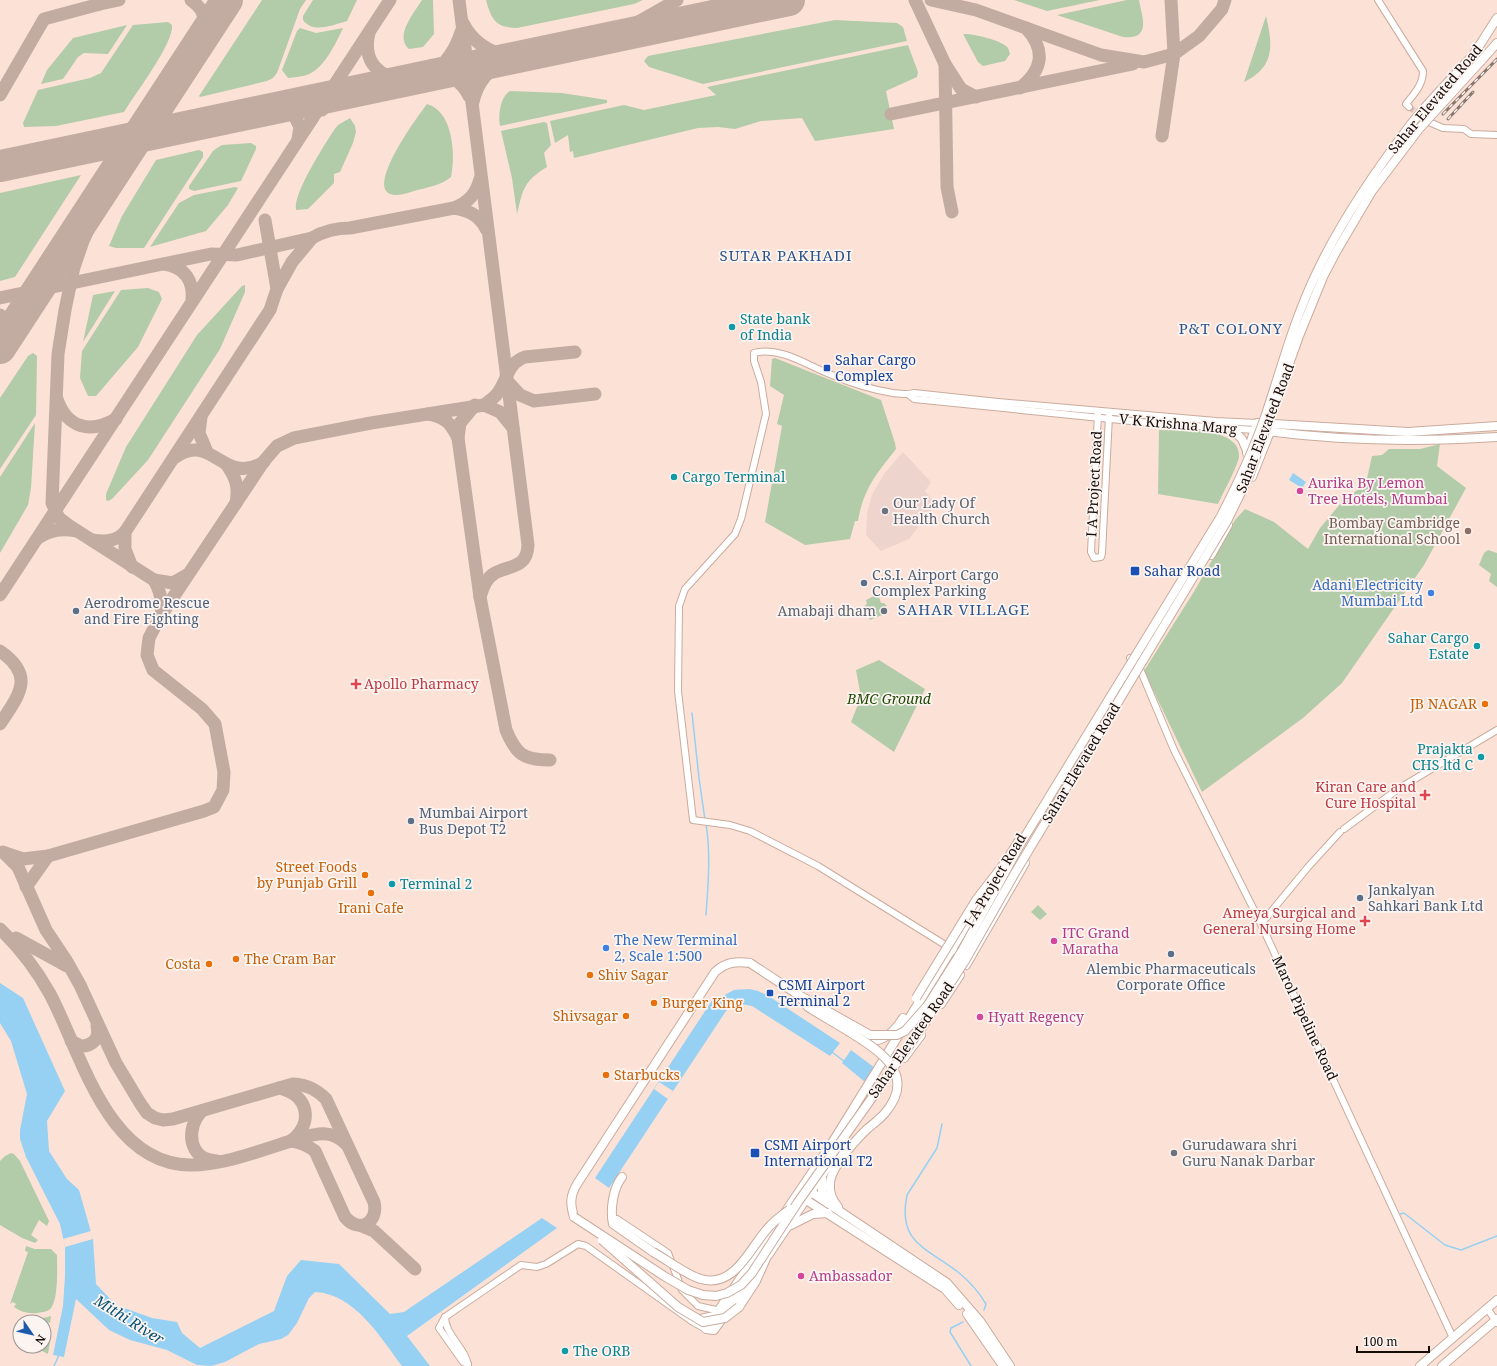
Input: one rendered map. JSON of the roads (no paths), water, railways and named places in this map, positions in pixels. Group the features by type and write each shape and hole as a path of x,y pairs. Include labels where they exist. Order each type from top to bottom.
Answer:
{"main road":[{"name":"Sahar Elevated Road","path":"1497,18 1474,54 1412,123 1366,186 1330,246 1316,273 1291,333 1265,416 1243,473 1221,516 1020,843 962,951 928,1005 905,1030 897,1035 870,1035 797,994 750,963 732,962 719,968 571,1194 570,1205 574,1217 688,1290 703,1295 716,1296 727,1293 752,1273 801,1199 923,1026 962,965 1019,866 1227,521 1249,476 1299,336 1323,277 1372,191 1419,129 1497,43"},
{"name":"I A Project Road","path":"801,1199 802,1186 832,1143 953,949 1219,515 1235,484 1248,453 1256,426"},
{"name":"V K Krishna Marg","path":"1256,426 1405,437 1497,426"},
{"path":"1231,428 1242,439 1248,453"},
{"path":"622,1177 616,1187 612,1215 613,1224 653,1252 700,1279 719,1281 729,1276 745,1259 769,1227 801,1199 812,1193 886,1079 912,1049 970,960 1021,870 1063,790 1222,537 1238,508 1272,428"},
{"name":"V K Krishna Marg","path":"1272,428 1282,433 1321,437 1497,437"},
{"path":"1265,446 1272,439 1282,433"},
{"path":"805,1010 820,1016 858,1039 872,1042 879,1040 892,1032 900,1024 976,900 1020,843"},
{"path":"797,994 808,1007 877,1049 893,1067 897,1083 894,1099 884,1114 866,1130 842,1159 831,1177 830,1185 833,1200 844,1214"},
{"path":"822,1177 822,1192 829,1203"},
{"path":"802,1186 947,1283 980,1321 1010,1366"},
{"path":"801,1199 828,1213 945,1289 970,1317 1003,1366"},
{"path":"710,1329 728,1311 788,1227 801,1199"},
{"path":"710,1329 715,1313 801,1199"},
{"path":"788,1227 813,1214 828,1213"},
{"path":"574,1217 587,1230 601,1239 678,1307 690,1316 703,1322 725,1318 738,1306 756,1281 768,1254"},
{"path":"1420,1366 1497,1300"},
{"path":"1442,1366 1496,1321"}],"street":[{"path":"1378,0 1421,64 1423,78 1420,86 1406,104 1409,107"},
{"path":"1429,122 1443,128 1464,130 1471,134 1497,135"},
{"name":"V K Krishna Marg","path":"953,949 818,866 750,831 712,822 700,822 693,820 678,691 679,606 685,589 734,534 741,519 766,414 761,382 754,361 754,353 764,351 778,353 832,376 869,388 909,395 914,393 1109,419 1231,428 1256,426"},
{"name":"V K Krishna Marg","path":"1001,405 1098,410 1256,426"},
{"name":"I A Project Road","path":"1098,410 1091,552 1094,558 1101,557 1102,553 1109,419"},
{"path":"1109,419 1110,411"},
{"name":"Marol Pipeline Road","path":"1130,658 1140,669 1174,750 1261,924 1453,1338"},
{"path":"1261,924 1308,867 1342,831 1398,789 1497,730"},
{"path":"953,949 970,960"},
{"path":"612,1215 668,1253 682,1290 698,1306 715,1313"},
{"path":"468,1365 463,1362 439,1328 446,1318 521,1264 537,1267 546,1264 578,1244 586,1246 691,1321 710,1329"},
{"path":"1487,1308 1496,1321"},
{"path":"691,1321 715,1313 728,1311"}],"water":[{"path":"1293,473 1306,482 1302,488 1289,480"},
{"name":"Mithi River","path":"0,983 23,998 65,1091 47,1121 49,1151 67,1179 79,1190 93,1239 96,1284 116,1305 152,1318 177,1322 182,1333 200,1348 274,1311 287,1276 301,1260 339,1264 390,1314 404,1312 542,1218 557,1228 407,1336 430,1366 402,1366 375,1330 354,1309 342,1300 315,1292 309,1298 297,1323 288,1335 281,1339 259,1344 225,1362 211,1366 197,1365 167,1350 130,1340 109,1330 76,1299 64,1357 53,1355 63,1306 65,1247 60,1224 26,1157 20,1139 20,1130 27,1094 11,1041 0,1023"},
{"path":"749,989 767,995 840,1043 830,1056 752,1006 736,1003 726,1011 609,1188 595,1178 715,996 719,998 734,990"},
{"path":"851,1050 875,1068 865,1082 842,1063"}],"waterway":[{"path":"692,713 705,820"},
{"path":"706,824 709,858 706,915"},
{"path":"832,1052 845,1062"},
{"path":"942,1124 937,1148 907,1195 905,1211 906,1224 917,1242 958,1272 974,1287 986,1304 984,1310"},
{"path":"1400,1214 1404,1213 1445,1245 1461,1250 1497,1236"},
{"path":"963,1322 951,1328 950,1332 971,1366"},
{"path":"54,1366 59,1355"}],"tunnel":[{"path":"1409,107 1429,122"}],"railway":[{"path":"1443,114 1497,59"},
{"path":"1448,119 1473,92"}],"place":[{"name":"State bank of India","path":"732,327"},
{"name":"Sahar Cargo Complex","path":"827,368"},
{"name":"Cargo Terminal","path":"674,477"},
{"name":"Aurika By Lemon Tree Hotels, Mumbai","path":"1300,491"},
{"name":"Our Lady Of Health Church","path":"885,511"},
{"name":"Bombay Cambridge International School","path":"1468,531"},
{"name":"Sahar Road","path":"1135,571"},
{"name":"C.S.I. Airport Cargo Complex Parking","path":"864,583"},
{"name":"Adani Electricity Mumbai Ltd","path":"1431,593"},
{"name":"Aerodrome Rescue and Fire Fighting","path":"76,611"},
{"name":"Amabaji dham","path":"884,611"},
{"name":"Sahar Cargo Estate","path":"1477,646"},
{"name":"Apollo Pharmacy","path":"356,684"},
{"name":"JB NAGAR","path":"1485,704"},
{"name":"Prajakta CHS ltd C","path":"1481,757"},
{"name":"Kiran Care and Cure Hospital","path":"1425,795"},
{"name":"Mumbai Airport Bus Depot T2","path":"411,821"},
{"name":"Street Foods by Punjab Grill","path":"365,875"},
{"name":"Terminal 2","path":"392,884"},
{"name":"Irani Cafe","path":"371,893"},
{"name":"Jankalyan Sahkari Bank Ltd","path":"1360,898"},
{"name":"Ameya Surgical and General Nursing Home","path":"1365,921"},
{"name":"ITC Grand Maratha","path":"1054,941"},
{"name":"The New Terminal 2, Scale 1:500","path":"606,948"},
{"name":"Alembic Pharmaceuticals Corporate Office","path":"1171,954"},
{"name":"The Cram Bar","path":"236,959"},
{"name":"Costa","path":"209,964"},
{"name":"Shiv Sagar","path":"590,975"},
{"name":"CSMI Airport Terminal 2","path":"770,993"},
{"name":"Burger King","path":"654,1003"},
{"name":"Shivsagar","path":"626,1016"},
{"name":"Hyatt Regency","path":"980,1017"},
{"name":"Starbucks","path":"606,1075"},
{"name":"CSMI Airport International T2","path":"755,1153"},
{"name":"Gurudawara shri Guru Nanak Darbar","path":"1174,1153"},
{"name":"Ambassador","path":"801,1276"},
{"name":"The ORB","path":"565,1351"}],"district":[{"name":"SUTAR PAKHADI","path":"786,256"},
{"name":"P&T COLONY","path":"1231,329"},
{"name":"SAHAR VILLAGE","path":"964,610"}],"park label":[{"name":"BMC Ground","path":"889,699"}]}
